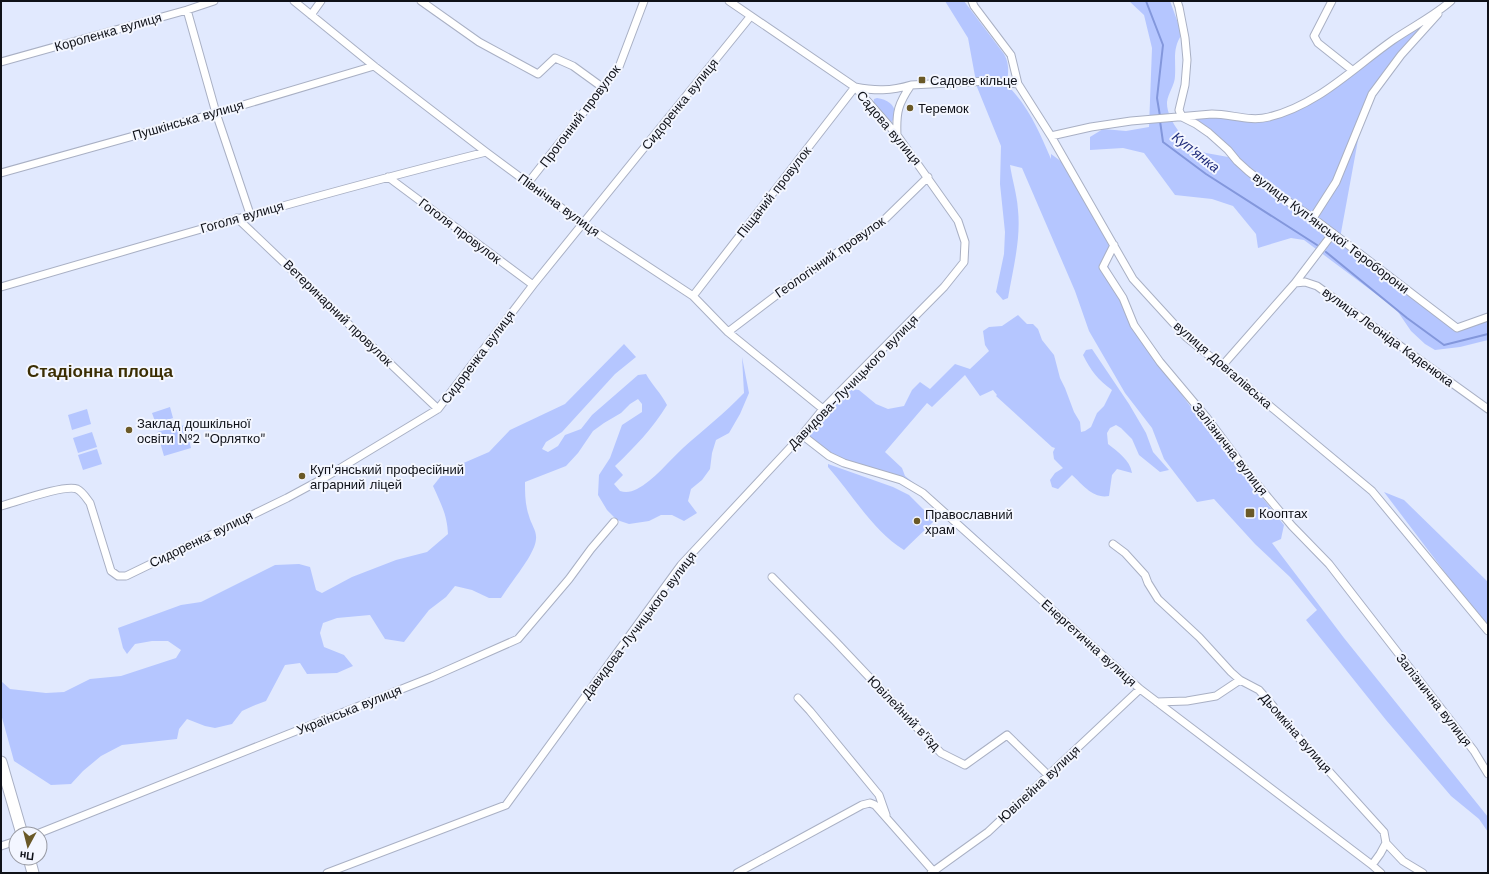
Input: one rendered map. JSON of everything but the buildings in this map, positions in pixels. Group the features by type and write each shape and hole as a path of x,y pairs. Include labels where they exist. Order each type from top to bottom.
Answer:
{"main road":[{"path":"1,762 20,826"}],"street":[{"name":"Короленка вулиця","path":"1,62 187,10 214,1"},
{"name":"Північна вулиця","path":"294,1 374,66 582,223 693,296 728,332 823,409"},
{"path":"311,15 321,1"},
{"path":"421,1 479,42 538,74 554,58 573,66 602,87"},
{"name":"Прогонний провулок","path":"528,183 619,67 644,1"},
{"name":"Садова вулиця","path":"729,1 750,17 855,88 897,135 958,221 965,242 964,262"},
{"name":"вулиця Довгалівська","path":"972,1 974,6 1011,55 1018,84 1051,136 1133,278 1186,337 1372,491 1488,631"},
{"path":"1177,1 1185,38 1187,60 1179,110 1182,117"},
{"path":"1332,1 1314,36 1318,42 1352,70"},
{"path":"1051,136 1091,127 1165,118 1221,114 1246,118 1268,117 1286,111 1307,102 1323,92 1392,40 1448,3"},
{"path":"1313,218 1336,182 1372,94 1401,55 1448,3"},
{"path":"187,10 216,113 250,214"},
{"name":"Сидоренка вулиця","path":"1,506 64,488 77,489 90,503 111,570 118,576 126,576 287,498 324,478 438,409 582,223 750,17"},
{"name":"Пушкінська вулиця","path":"1,173 216,113 374,66"},
{"path":"855,88 885,90 911,85 988,82 1018,84"},
{"path":"897,135 897,112 901,100 911,85"},
{"name":"Піщаний провулок","path":"693,296 855,88"},
{"name":"вулиця Куп'янської Тероборони","path":"1182,117 1209,133 1248,171 1280,196 1333,233 1457,328 1488,317"},
{"name":"Гоголя вулиця","path":"1,287 250,214 388,176 486,152"},
{"name":"Гоголя провулок","path":"388,176 533,285"},
{"name":"Геологічний провулок","path":"728,332 782,291 884,220 928,177"},
{"name":"Ветеринарний провулок","path":"237,218 438,409"},
{"path":"1222,366 1295,284 1333,233"},
{"name":"Залізнична вулиця","path":"1114,245 1103,267 1123,298 1134,325 1160,362 1207,418 1292,526 1329,564 1474,751 1488,774"},
{"name":"Давидова-Лучицького вулиця","path":"327,873 506,806 680,565 802,435 823,409 944,287 964,262"},
{"name":"вулиця Леоніда Каденюка","path":"1295,284 1305,282 1318,286 1488,409"},
{"name":"Енергетична вулиця","path":"802,435 829,456 844,464 901,480 923,493 1140,689 1381,873"},
{"name":"Українська вулиця","path":"48,830 432,677 518,639 569,579 591,549 614,522"},
{"name":"Дьомкіна вулиця","path":"1113,544 1145,575 1158,599 1199,637 1240,680 1259,690 1273,706 1278,715 1384,832 1386,843 1403,861 1424,873"},
{"name":"Ювілейний в'їзд","path":"772,576 941,753 965,764 1007,735 1048,775"},
{"path":"1157,702 1187,701 1216,696 1240,680"},
{"name":"Ювілейна вулиця","path":"933,872 988,832 1140,689"},
{"path":"798,698 879,795 888,819"},
{"path":"737,873 862,805 870,803 875,805 888,819 933,872"},
{"path":"1372,865 1386,843"}],"shaded area":[{"path":"945,1 964,1 1004,54 1008,65 1007,85 1027,110 1038,129 1051,159 1051,154 1062,162 1111,243 1104,257 1138,335 1196,414 1284,525 1281,539 1272,543 1344,638 1488,817 1488,832 1479,819 1451,796 1386,720 1306,620 1317,610 1290,577 1255,544 1214,499 1197,502 1164,459 1152,428 1125,393 1089,331 1075,291 1022,168 1010,165 1016,192 1019,221 1017,243 1008,298 1003,300 996,292 1004,254 1005,232 1000,184 1001,146 977,87 968,38"},
{"path":"1129,1 1170,1 1182,34 1177,44 1175,54 1175,79 1167,102 1170,117 1174,125 1186,139 1199,150 1206,153 1233,158 1220,142 1182,117 1258,118 1307,102 1446,5 1374,91 1365,111 1358,140 1340,238 1457,328 1488,317 1488,340 1460,347 1435,350 1425,344 1411,331 1396,309 1304,240 1291,238 1258,248 1256,234 1233,206 1212,199 1175,195 1144,153 1123,148 1090,150 1090,137 1103,129 1126,131 1149,127 1152,48 1144,15"},
{"path":"877,98 887,101 891,104 895,111 895,115 890,124 873,105 874,99"},
{"path":"1018,315 1027,324 1033,324 1038,329 1042,340 1054,355 1060,378 1074,412 1080,422 1081,432 1091,427 1097,413 1104,406 1112,390 1095,375 1083,355 1086,350 1092,349 1129,404 1146,433 1153,452 1169,470 1160,472 1139,455 1132,439 1116,425 1110,428 1107,433 1108,444 1126,460 1132,473 1117,469 1112,475 1109,496 1093,493 1084,487 1072,475 1058,489 1052,487 1050,480 1055,473 1063,468 1054,459 1053,452 1055,448 1052,447 996,396 997,395 993,390 980,396 965,375 932,407 927,403 885,452 902,468 905,476 954,515 986,544 901,480 846,464 802,435 844,388 859,390 876,404 888,409 904,406 912,390 920,382 930,389 955,364 970,369 989,351 985,345 983,331 989,327 1002,326"},
{"path":"624,344 636,357 615,374 562,432 546,442 542,449 548,452 558,446 565,435 581,429 592,415 638,375 646,374 667,405 656,422 615,466 623,475 614,484 620,491 626,492 635,490 655,476 683,448 744,393 742,357 749,393 740,414 729,433 716,440 712,453 710,469 702,480 691,489 688,501 697,513 684,521 672,515 661,515 649,521 629,524 617,520 607,510 598,495 599,475 610,458 622,425 642,412 642,404 638,399 630,404 621,413 593,431 578,453 566,466 525,482 527,508 536,533 535,546 527,561 501,598 489,598 472,590 455,586 446,597 429,610 404,642 385,639 370,615 337,618 323,623 320,633 324,647 344,655 353,666 337,673 307,674 300,663 285,665 266,701 242,711 232,724 215,728 187,719 179,729 177,739 122,745 101,756 83,771 71,784 51,785 14,761 1,714 1,681 10,689 46,693 64,692 90,679 121,676 176,658 181,650 168,641 152,641 135,644 127,654 123,648 118,628 181,605 201,602 275,565 299,564 310,567 316,590 322,593 352,577 396,560 427,552 448,534 445,515 433,486 445,471 489,452 510,430 565,404"},
{"path":"170,407 173,418 156,424 152,413"},
{"path":"87,409 91,424 72,430 68,415"},
{"path":"185,425 191,448 164,456 157,432"},
{"path":"92,432 97,447 78,453 73,438"},
{"path":"97,449 102,464 83,470 78,455"},
{"path":"828,464 893,487 909,495 930,516 933,522 904,550 882,533 863,512 828,467"},
{"path":"1384,492 1404,500 1488,582 1488,629"}],"waterway":[{"name":"Куп'янка","path":"1146,1 1163,45 1157,98 1160,116"},
{"name":"Куп'янка","path":"1160,121 1163,142 1206,174 1317,245"},
{"name":"Куп'янка","path":"1326,252 1407,318 1444,345 1488,334"}],"place":[{"name":"Садове кільце","path":"922,80"},
{"name":"Теремок","path":"910,108"},
{"name":"Заклад дошкільної освіти №2 \"Орлятко\"","path":"129,430"},
{"name":"Куп'янський професійний аграрний ліцей","path":"302,476"},
{"name":"Кооптах","path":"1250,513"},
{"name":"Православний храм","path":"917,521"}],"district":[{"name":"Стадіонна площа","path":"100,371"}]}
